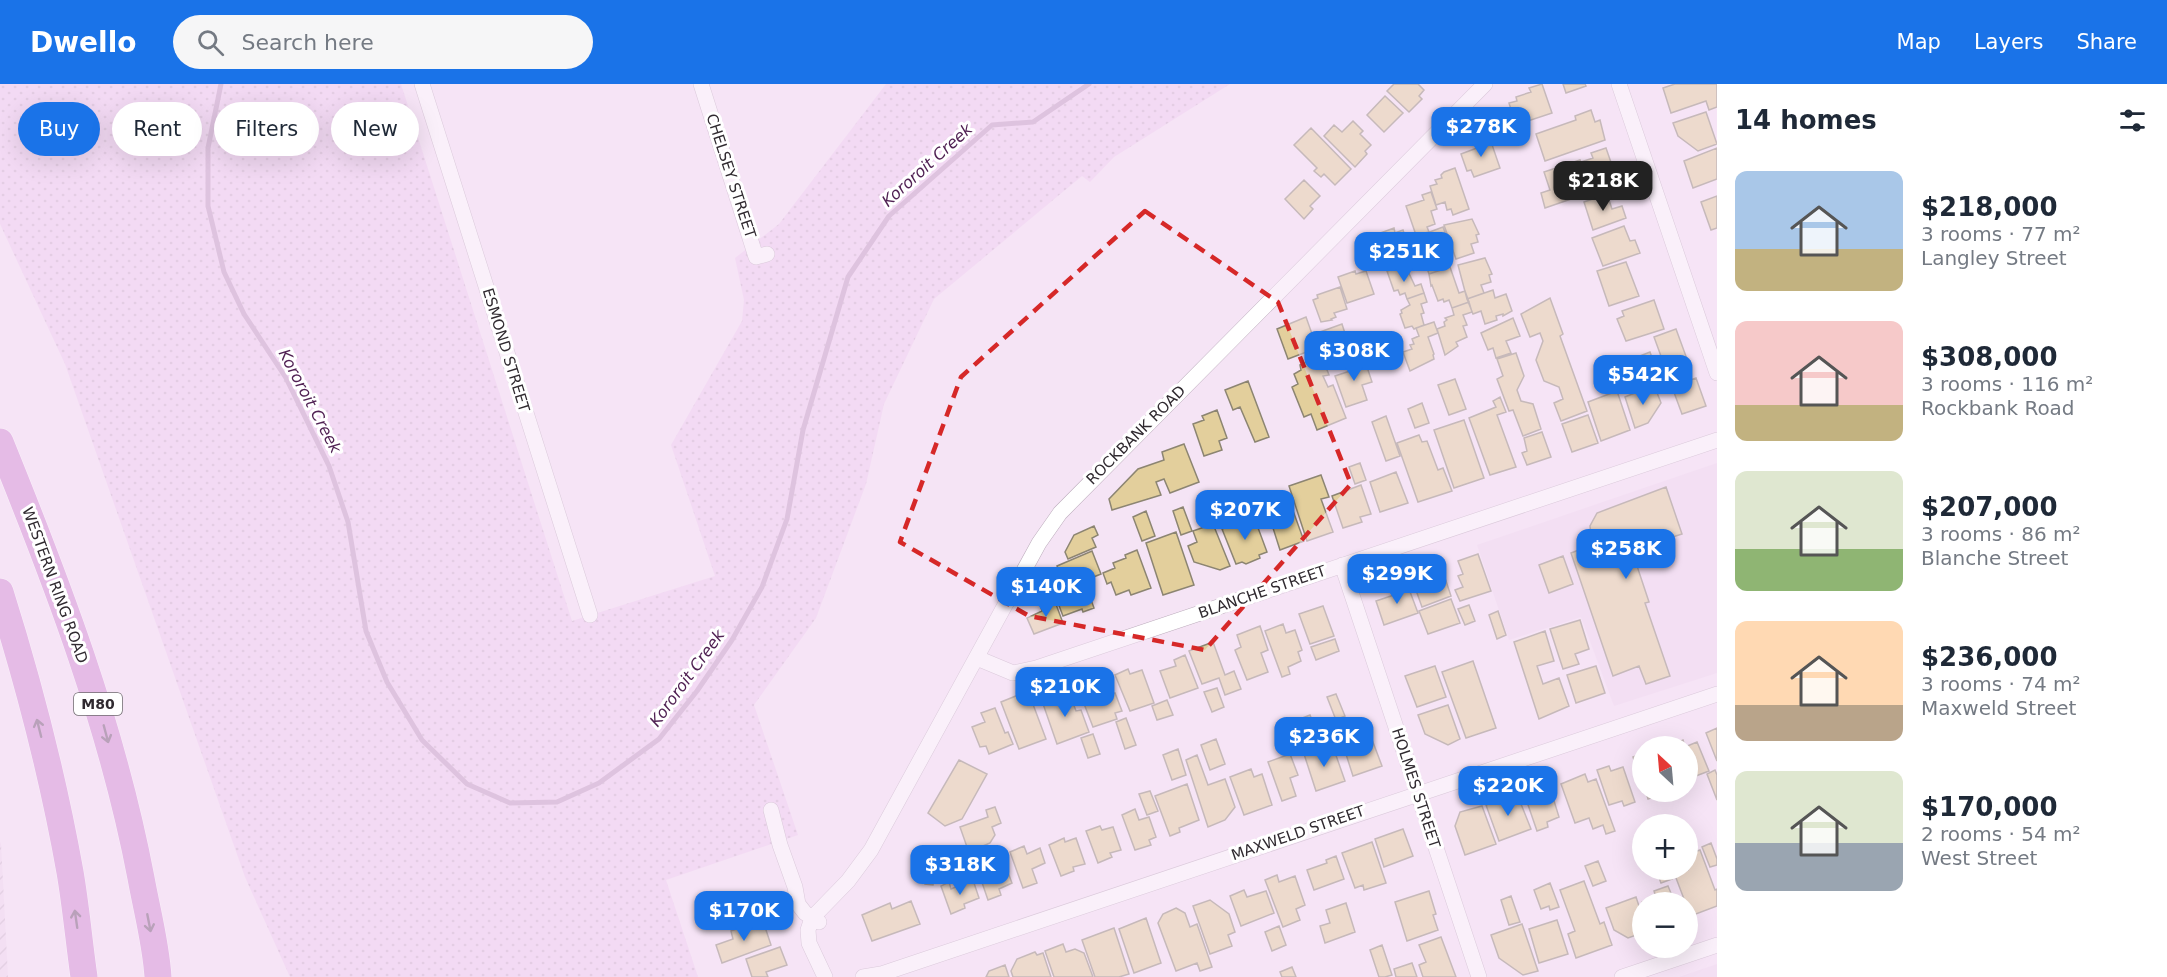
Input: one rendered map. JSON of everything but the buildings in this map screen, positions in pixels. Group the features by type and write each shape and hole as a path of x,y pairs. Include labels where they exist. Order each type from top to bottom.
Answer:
{"highway":[{"name":"WESTERN RING ROAD","path":"0,442 48,560 95,694 130,821 158,977"},
{"path":"0,592 45,752 70,872 84,977"}],"street":[{"name":"ESMOND STREET","path":"422,84 590,615"},
{"name":"CHELSEY STREET","path":"701,84 756,257 767,254"},
{"name":"ROCKBANK ROAD","path":"816,921 854,888 867,867 871,850 1039,543 1060,513 1485,84"},
{"path":"1619,84 1717,373"},
{"name":"BLANCHE STREET","path":"977,658 1013,673 1036,668 1717,440"},
{"name":"HOLMES STREET","path":"1342,565 1479,977"},
{"name":"MAXWELD STREET","path":"863,977 877,975 1418,792 1717,694"},
{"path":"771,810 780,845 795,886 798,904 816,921 825,977"},
{"path":"1622,977 1717,945"}],"highlighted area":[{"path":"1145,211 1278,302 1351,484 1205,650 1029,616 900,542 961,377"}],"shaded area":[{"path":"0,84 401,84 407,102 331,102 331,156 419,156 419,141 572,621 715,576 671,445 742,321 744,300 735,258 779,224 886,84 1230,84 1114,157 1090,182 1082,176 934,299 884,404 866,484 816,618 754,705 798,835 666,880 698,977 290,977 245,877 65,364 0,224"},
{"path":"1717,463 1717,673 1614,706 1581,617 1509,640 1477,545"},
{"path":"0,842 1,844 8,977 0,977"},
{"path":"1717,964 1717,977 1679,977"}],"waterway":[{"name":"Kororoit Creek","path":"221,84 208,148 208,206 224,272 244,314 286,378 329,466 348,522 366,631 387,682 422,740 467,784 510,803 557,802 599,783 659,739 697,691 732,640 762,587 787,519 803,430 848,277 889,216 992,125 1033,122 1089,84"}]}
